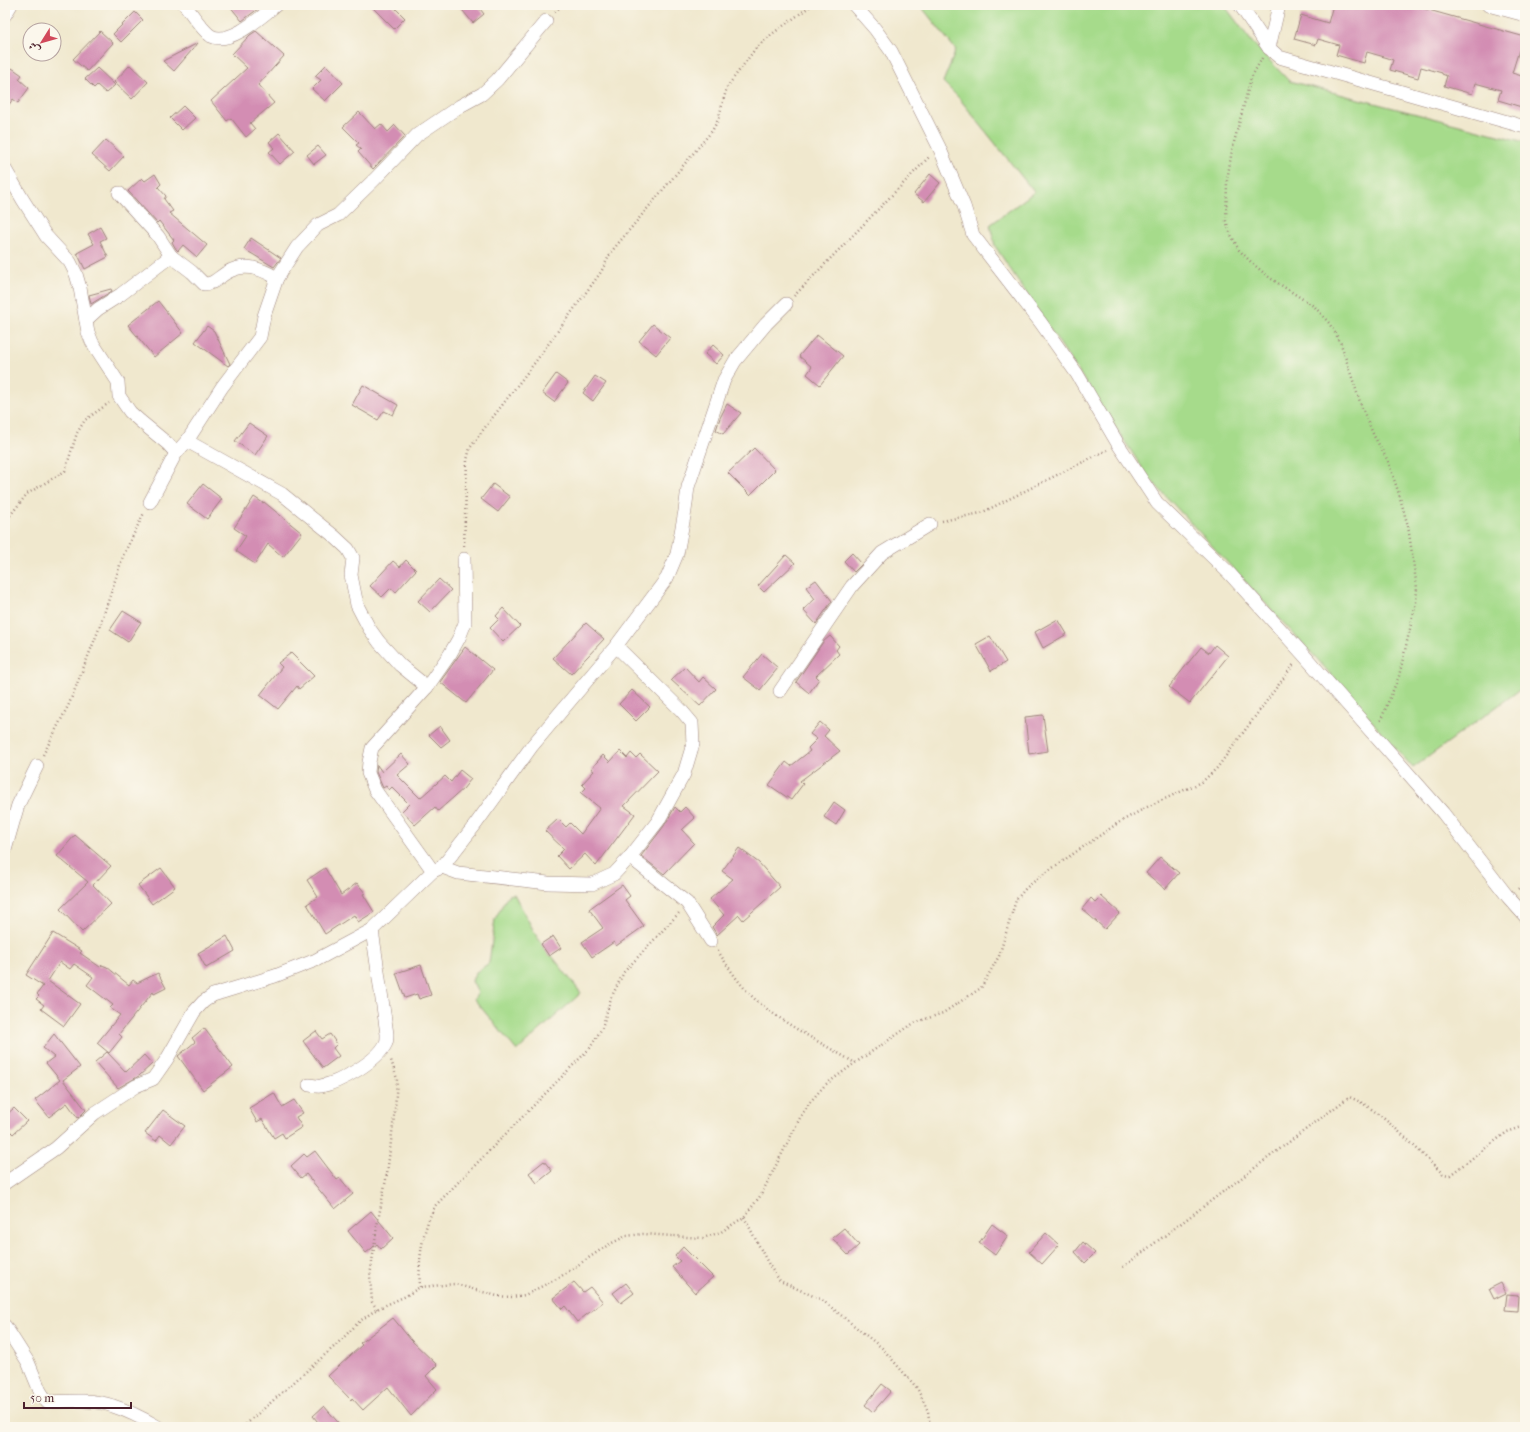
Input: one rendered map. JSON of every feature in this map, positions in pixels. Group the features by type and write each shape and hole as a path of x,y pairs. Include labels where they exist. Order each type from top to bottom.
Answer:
{"street":[{"path":"5,15 11,5"},
{"path":"185,5 199,23 212,36 223,38 238,33 276,5"},
{"path":"854,5 875,29 891,51 939,147 964,206 973,235 1041,323 1076,374 1118,444 1157,503 1229,573 1302,652 1443,812 1508,897 1525,916"},
{"path":"1240,5 1269,48 1279,57 1525,127"},
{"path":"1269,48 1279,5"},
{"path":"1488,5 1525,15"},
{"path":"150,502 176,453 187,441 222,387 260,337 264,316 277,278 297,247 318,225 338,215 417,135 460,106 482,94 497,80 546,21"},
{"path":"5,169 46,236 70,262 76,274 80,288 88,332 92,342 118,382 120,396 135,417 168,444 176,453"},
{"path":"119,193 158,236 171,256 192,272 204,284 212,284 227,273 242,266 254,268 277,278"},
{"path":"86,320 98,309 120,295 171,256"},
{"path":"5,1183 56,1148 95,1113 136,1086 153,1079 167,1059 194,1012 212,995 275,976 316,960 372,930 438,869 475,825 532,746 616,646 667,578 677,554 688,486 724,380 735,361 766,324 786,304"},
{"path":"187,441 282,494 348,549 353,558 351,575 357,605 369,628 379,642 400,665 427,687"},
{"path":"780,691 852,586 882,553 930,524"},
{"path":"464,559 466,623 450,654 427,687 372,748 368,773 375,790 438,869 458,873 548,883 592,884 614,874 630,857 658,821 684,774 693,744 692,723 681,710 616,646"},
{"path":"5,850 18,805 37,766"},
{"path":"630,857 687,903 711,941"},
{"path":"309,1085 320,1086 339,1080 361,1069 373,1059 386,1043 387,1034 372,930"},
{"path":"5,1326 28,1362 40,1391 47,1402 65,1401 112,1405 158,1427"}],"path":[{"path":"464,559 467,460 474,443 601,272 611,252 712,131 718,120 727,87 756,48 772,34 812,5"},
{"path":"1269,48 1250,78 1232,150 1227,181 1226,221 1239,250 1252,263 1270,278 1315,307 1329,323 1340,341 1362,408 1374,436 1388,461 1398,491 1409,533 1418,588 1416,603 1399,676 1381,722 1373,733"},
{"path":"786,304 939,147"},
{"path":"5,522 27,494 65,471 77,433 84,420 120,396"},
{"path":"930,524 981,513 1118,444"},
{"path":"37,766 69,704 99,629 123,556 150,502"},
{"path":"243,1427 335,1346 360,1320 377,1309 406,1296 420,1287 455,1284 497,1296 512,1298 525,1295 560,1277 608,1245 626,1236 643,1234 703,1238 721,1232 744,1217 761,1195 801,1116 810,1102 825,1085 855,1062 914,1023 943,1014 982,988 999,956 1016,900 1026,888 1118,823 1149,806 1202,782 1217,768 1302,652"},
{"path":"420,1287 419,1272 425,1229 429,1217 436,1205 590,1048 602,1028 610,998 624,972 675,918 687,903"},
{"path":"711,941 730,970 755,999 780,1017 855,1062"},
{"path":"377,1309 372,1302 370,1276 377,1226 387,1174 397,1092 397,1079 386,1043"},
{"path":"1123,1268 1349,1097 1358,1100 1383,1118 1443,1174 1450,1175 1507,1132 1525,1126"},
{"path":"744,1217 769,1265 780,1281 822,1300 882,1348 917,1388 928,1411 930,1427"}],"green space":[{"path":"920,5 1224,5 1252,42 1289,81 1525,142 1525,686 1413,768 1318,660 1149,478 995,246 990,225 1034,192 959,98 943,82 956,50"},
{"path":"514,894 537,937 581,993 517,1051 474,999 478,993 472,981 475,973 489,963 495,919 508,895"}],"building":[{"path":"229,5 263,5 242,21"},
{"path":"370,5 392,5 405,18 394,29"},
{"path":"458,5 477,5 484,14 473,23"},
{"path":"1333,5 1411,5 1525,37 1525,52 1519,50 1512,73 1525,77 1525,108 1498,100 1501,90 1475,83 1472,94 1444,86 1447,76 1442,73 1421,67 1418,78 1390,70 1393,60 1388,58 1367,52 1364,63 1336,55 1339,45 1318,39 1316,45 1294,39 1301,15 1328,23"},
{"path":"135,12 143,20 121,42 113,34"},
{"path":"100,31 113,43 87,71 73,59"},
{"path":"256,31 284,56 258,85 274,103 250,123 255,129 246,137 231,118 227,121 211,101 247,68 232,54 250,35"},
{"path":"198,43 174,71 163,61"},
{"path":"130,65 148,82 132,99 114,82"},
{"path":"326,65 343,83 325,101 312,89 321,80 315,76"},
{"path":"12,68 22,75 19,79 29,88 18,103 13,99 5,110 5,77"},
{"path":"97,68 115,85 106,93 97,85 94,88 85,79"},
{"path":"183,106 195,118 182,130 170,118"},
{"path":"359,112 375,129 381,124 388,132 395,125 405,136 373,169 358,152 361,149 356,145 359,143 343,127"},
{"path":"279,133 295,151 280,164 269,152 274,148 269,142"},
{"path":"106,140 124,156 110,171 92,155"},
{"path":"318,146 326,155 314,164 307,155"},
{"path":"155,174 161,184 158,187 166,196 164,199 173,211 169,213 207,245 197,257 183,245 178,251 172,242 174,240 159,221 157,223 128,191 142,178 145,181"},
{"path":"930,174 940,183 924,202 914,194"},
{"path":"100,227 106,238 100,241 108,257 85,269 77,253 94,244 88,234"},
{"path":"251,238 281,258 274,267 244,249"},
{"path":"111,289 112,291 91,304 89,295"},
{"path":"158,301 183,333 154,357 128,325"},
{"path":"653,324 670,338 656,355 639,341"},
{"path":"207,326 214,331 230,364 228,366 195,342"},
{"path":"817,335 843,356 820,385 807,374 812,367 799,356"},
{"path":"713,345 724,355 716,364 705,354"},
{"path":"556,374 568,383 554,402 542,393"},
{"path":"595,376 606,383 593,401 583,393"},
{"path":"363,385 398,405 393,415 384,411 378,420 352,405"},
{"path":"727,404 741,413 723,434 716,430"},
{"path":"249,423 268,436 255,455 235,441"},
{"path":"754,448 775,470 750,495 728,473"},
{"path":"203,484 222,499 207,519 187,504"},
{"path":"493,484 510,497 498,512 481,499"},
{"path":"254,497 263,503 264,502 302,533 283,557 268,544 255,564 236,551 246,536 234,528"},
{"path":"852,553 862,564 854,572 844,561"},
{"path":"786,555 795,563 764,592 758,586"},
{"path":"406,560 416,570 396,592 391,588 382,597 370,586 393,561 400,567"},
{"path":"439,579 451,590 430,612 418,601"},
{"path":"816,580 832,601 816,624 803,610 815,599 806,587"},
{"path":"503,608 520,626 503,642 490,628 499,619 496,616"},
{"path":"123,611 141,622 128,642 110,630"},
{"path":"1058,619 1067,634 1043,648 1035,632"},
{"path":"586,623 604,639 571,674 553,658"},
{"path":"830,636 839,646 836,650 839,654 816,676 819,679 809,693 796,682 823,642"},
{"path":"990,636 1006,662 991,671 976,644"},
{"path":"1215,645 1228,656 1190,703 1169,687 1201,647 1209,653"},
{"path":"465,647 493,670 466,703 440,682"},
{"path":"291,653 314,676 299,689 297,686 278,709 260,695 282,667 278,663"},
{"path":"762,654 778,668 760,690 743,677"},
{"path":"685,667 699,682 703,677 716,689 700,706 671,680"},
{"path":"632,690 650,707 636,721 619,704"},
{"path":"1043,715 1048,751 1029,754 1025,717"},
{"path":"820,722 829,730 824,736 840,751 800,781 803,784 791,800 769,785 786,762 791,766 810,751 808,748 817,739 810,734"},
{"path":"440,726 450,740 441,747 429,735"},
{"path":"620,751 627,758 631,753 636,758 640,754 658,771 624,806 635,814 596,866 585,854 569,869 557,856 564,849 545,831 558,819 566,827 570,823 581,834 600,808 581,793 586,788 582,784 594,771 591,769 603,755 610,762"},
{"path":"401,754 410,764 397,775 420,798 445,776 451,782 460,770 471,779 463,789 438,811 435,807 415,825 402,811 409,804 392,787 389,790 386,786 383,788 376,772 377,765 382,772"},
{"path":"834,802 845,810 836,825 824,817"},
{"path":"675,807 680,812 685,807 695,818 682,830 694,843 664,874 641,856 664,826"},
{"path":"75,835 111,866 93,885 111,904 82,932 60,909 88,882 57,856"},
{"path":"739,848 759,863 780,887 743,920 739,915 717,935 712,927 724,915 710,899 733,879 722,871"},
{"path":"1160,857 1179,873 1165,889 1146,873"},
{"path":"161,868 175,887 152,904 138,885"},
{"path":"325,868 341,895 357,883 365,893 363,894 374,912 358,922 354,915 325,934 307,904 318,897 307,880"},
{"path":"622,885 630,896 625,900 644,926 616,946 614,942 592,957 582,942 603,928 589,909"},
{"path":"1101,896 1120,913 1105,929 1082,909 1091,898 1095,902"},
{"path":"53,933 82,951 80,953 100,967 102,965 107,967 129,985 133,980 137,983 158,973 166,988 154,994 153,992 119,1034 122,1037 109,1053 97,1043 120,1015 110,1008 113,1005 87,985 93,977 74,964 70,969 60,962 48,981 80,1004 64,1026 41,1009 44,1005 36,999 39,996 37,994 43,986 26,975"},
{"path":"227,936 235,951 206,968 198,953"},
{"path":"553,936 561,948 549,956 541,944"},
{"path":"421,965 431,995 419,999 417,994 405,998 396,973"},
{"path":"204,1028 233,1067 203,1090 178,1056 195,1042 192,1038"},
{"path":"316,1031 322,1039 330,1034 337,1044 333,1048 339,1056 323,1068 303,1041"},
{"path":"54,1034 80,1067 63,1080 86,1110 78,1118 67,1103 49,1117 35,1100 60,1080 46,1063 54,1057 43,1048"},
{"path":"107,1052 126,1072 144,1055 152,1064 139,1076 118,1088 95,1062"},
{"path":"274,1093 282,1107 294,1100 303,1113 296,1117 302,1127 285,1138 282,1133 274,1138 262,1119 257,1122 249,1108"},
{"path":"14,1108 27,1121 13,1134 5,1126 5,1116"},
{"path":"163,1110 185,1126 171,1144 160,1135 156,1141 145,1133"},
{"path":"315,1151 337,1180 340,1178 353,1194 335,1209 306,1174 301,1178 291,1166 304,1154 307,1157"},
{"path":"544,1161 552,1171 537,1183 529,1173"},
{"path":"371,1211 393,1238 381,1249 377,1244 366,1253 348,1231"},
{"path":"992,1224 1008,1236 995,1255 979,1243"},
{"path":"844,1228 859,1245 848,1255 832,1238"},
{"path":"1046,1233 1059,1245 1042,1264 1029,1252"},
{"path":"1083,1242 1095,1253 1085,1263 1075,1252"},
{"path":"683,1247 713,1277 695,1293 672,1267 680,1261 675,1256"},
{"path":"574,1282 583,1292 590,1287 603,1302 577,1322 565,1306 562,1309 553,1298"},
{"path":"626,1283 634,1293 621,1303 613,1293"},
{"path":"1501,1283 1506,1293 1494,1299 1489,1289"},
{"path":"1507,1294 1518,1295 1517,1311 1505,1310"},
{"path":"393,1318 411,1340 437,1365 426,1376 437,1389 411,1416 388,1387 363,1410 328,1376 362,1345 360,1343"},
{"path":"882,1384 891,1391 873,1412 865,1405"},
{"path":"324,1406 342,1427 322,1427 313,1416"}]}
